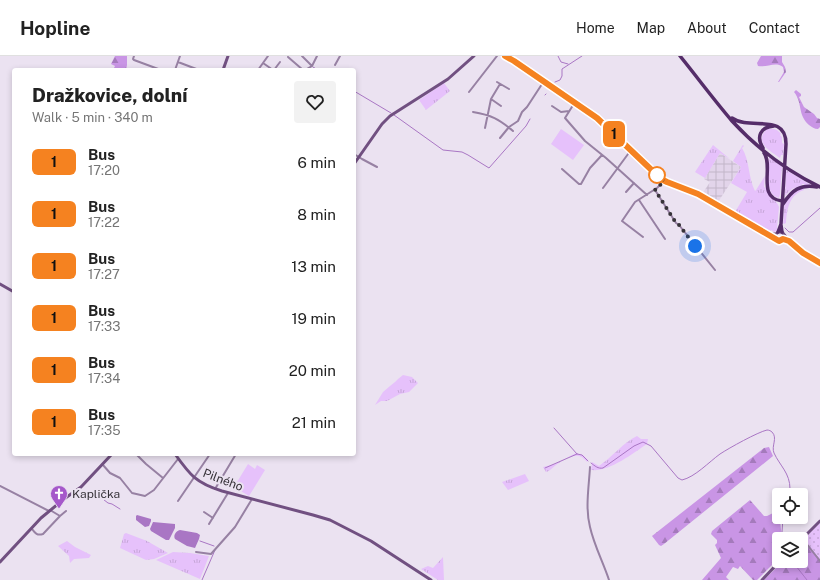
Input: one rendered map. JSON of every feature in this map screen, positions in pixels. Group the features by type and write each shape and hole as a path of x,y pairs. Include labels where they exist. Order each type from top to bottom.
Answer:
{"main road":[{"path":"680,56 725,113 758,146 797,174 820,187"},
{"path":"725,113 740,122 772,125 783,131 786,144 781,224 778,234"},
{"path":"769,155 760,144 760,136 762,131 767,127 778,127"},
{"path":"758,146 767,158 768,191 775,199 782,203"},
{"path":"782,203 788,195 798,188 806,186 820,187"}],"street":[{"path":"134,56 133,59 156,68"},
{"path":"176,68 180,56"},
{"path":"224,68 228,56"},
{"path":"259,68 268,56"},
{"path":"302,56 312,66"},
{"path":"308,68 312,66 318,56"},
{"path":"335,65 340,56"},
{"path":"356,161 385,122 393,114 448,79 474,56"},
{"path":"469,92 497,56"},
{"path":"506,56 597,118 664,181 698,194 769,234 778,234 803,253 820,263"},
{"path":"288,57 302,68"},
{"path":"178,62 192,68"},
{"path":"276,68 280,62"},
{"path":"263,63 271,68"},
{"path":"500,138 518,121 522,112 528,107 544,81"},
{"path":"497,82 509,89"},
{"path":"485,128 491,100 500,84"},
{"path":"491,100 501,106"},
{"path":"575,102 565,118 584,140 618,168 647,195"},
{"path":"552,106 561,112 569,111"},
{"path":"473,112 488,115 514,131"},
{"path":"604,188 631,150"},
{"path":"356,155 377,167"},
{"path":"562,170 580,184 590,168 602,155"},
{"path":"643,237 622,221 636,202 655,190 664,181"},
{"path":"626,192 634,183"},
{"path":"655,190 676,223 715,270"},
{"path":"639,200 665,239"},
{"path":"778,234 779,241 784,238"},
{"path":"0,284 12,291"},
{"path":"0,562 31,528 81,487 110,456"},
{"path":"138,456 163,478"},
{"name":"Pilného","path":"177,456 185,469 194,478 216,489 330,520 371,541 432,580"},
{"path":"178,502 209,456"},
{"path":"216,489 235,456"},
{"path":"103,464 110,473 122,479 131,492 146,496 154,490 179,459"},
{"path":"590,467 588,506 589,521 609,580"},
{"path":"0,486 60,516"},
{"path":"209,524 228,493"},
{"path":"196,552 210,554 235,527 252,499"},
{"path":"31,528 37,534 43,534 66,511"},
{"path":"204,512 213,518"},
{"path":"808,533 820,521"},
{"path":"808,546 820,561"},
{"path":"762,580 773,568"}],"shaded area":[{"path":"720,153 741,167 718,202 702,194 710,182 704,179"},
{"path":"137,515 151,519 149,526 145,527 136,520"},
{"path":"153,522 175,524 175,528 169,540 166,540 151,531 150,529"},
{"path":"180,530 197,533 200,535 195,548 187,546 175,539 175,533"}],"green space":[{"path":"115,56 127,56 126,68 114,68 115,66 111,64"},
{"path":"761,56 782,56 782,62 786,72 779,82 784,72 783,67 780,65 758,66 757,63"},
{"path":"444,83 450,91 426,110 419,100"},
{"path":"796,90 801,94 799,97 804,107 820,119 820,127 818,129 809,125 805,121 801,113 797,96 794,92"},
{"path":"561,129 584,145 573,160 551,144"},
{"path":"767,129 775,129 781,134 782,143 784,144 783,155 781,155 780,158 764,146 762,142 763,134"},
{"path":"713,145 730,159 720,153 705,178 695,172"},
{"path":"743,145 744,146 742,148 745,153 755,191 765,176 764,187 779,207 777,231 773,232 772,230 770,231 765,229 735,212 747,192 731,183 741,167 733,161"},
{"path":"769,157 782,167 779,198 772,194 769,187"},
{"path":"786,170 811,185 802,184 792,189 785,196"},
{"path":"804,188 804,190 795,195 792,199 788,208 786,223 784,224 785,203 794,193"},
{"path":"403,375 412,377 418,383 409,392 400,394 387,401 381,401 375,405 383,392"},
{"path":"637,436 641,439 648,439 647,444 620,462 598,470 591,470 592,462 599,466 632,438"},
{"path":"769,447 773,456 664,544 661,546 659,545 652,536 764,448"},
{"path":"576,453 583,455 588,460 587,462 582,457 576,456 570,457 558,463 547,472 543,467 555,464"},
{"path":"248,464 255,469 257,465 265,470 249,496 234,487"},
{"path":"525,474 529,481 508,490 502,482"},
{"path":"750,500 764,516 772,514 772,524 780,524 781,532 772,532 772,565 757,580 753,580 740,566 738,569 733,567 726,577 729,580 702,580 721,558 715,545 717,540 711,534 712,531"},
{"path":"820,523 820,559 808,544 808,535"},
{"path":"126,533 147,541 168,553 154,559 146,560 120,548 124,534"},
{"path":"67,541 91,555 89,558 74,559 70,563 69,556 58,546"},
{"path":"808,544 820,559 820,580 764,580 776,568 808,568"},
{"path":"173,552 209,556 200,579 156,560"},
{"path":"443,557 444,580 438,580 421,569 428,566 433,568"}],"waterway":[{"path":"558,56 561,62 568,64"},
{"path":"555,82 560,80 562,76 562,69 582,56"},
{"path":"356,92 391,113"},
{"path":"394,115 443,150 462,152 489,168 526,126 530,119"},
{"path":"785,228 789,232 793,232 820,208"},
{"path":"554,428 577,454 582,455 588,461"},
{"path":"591,463 598,468 603,468 634,446 643,442 651,446 678,478 682,480 697,473 720,454 730,448 744,440 768,430 774,434 773,450 788,478 790,488"},
{"path":"545,468 577,454"},
{"path":"99,496 108,503 120,509"},
{"path":"782,532 783,524"},
{"path":"200,541 214,546"},
{"path":"202,580 215,550"},
{"path":"798,568 807,580"}],"bus line":[{"name":"1","path":"505,56 593,115 661,179 698,194 779,241 783,239 789,241 799,251 820,263"}],"place":[{"name":"Kaplička","path":"59,509"}],"route":[{"path":"657,175 664,181 655,190 676,223 695,246"}]}
